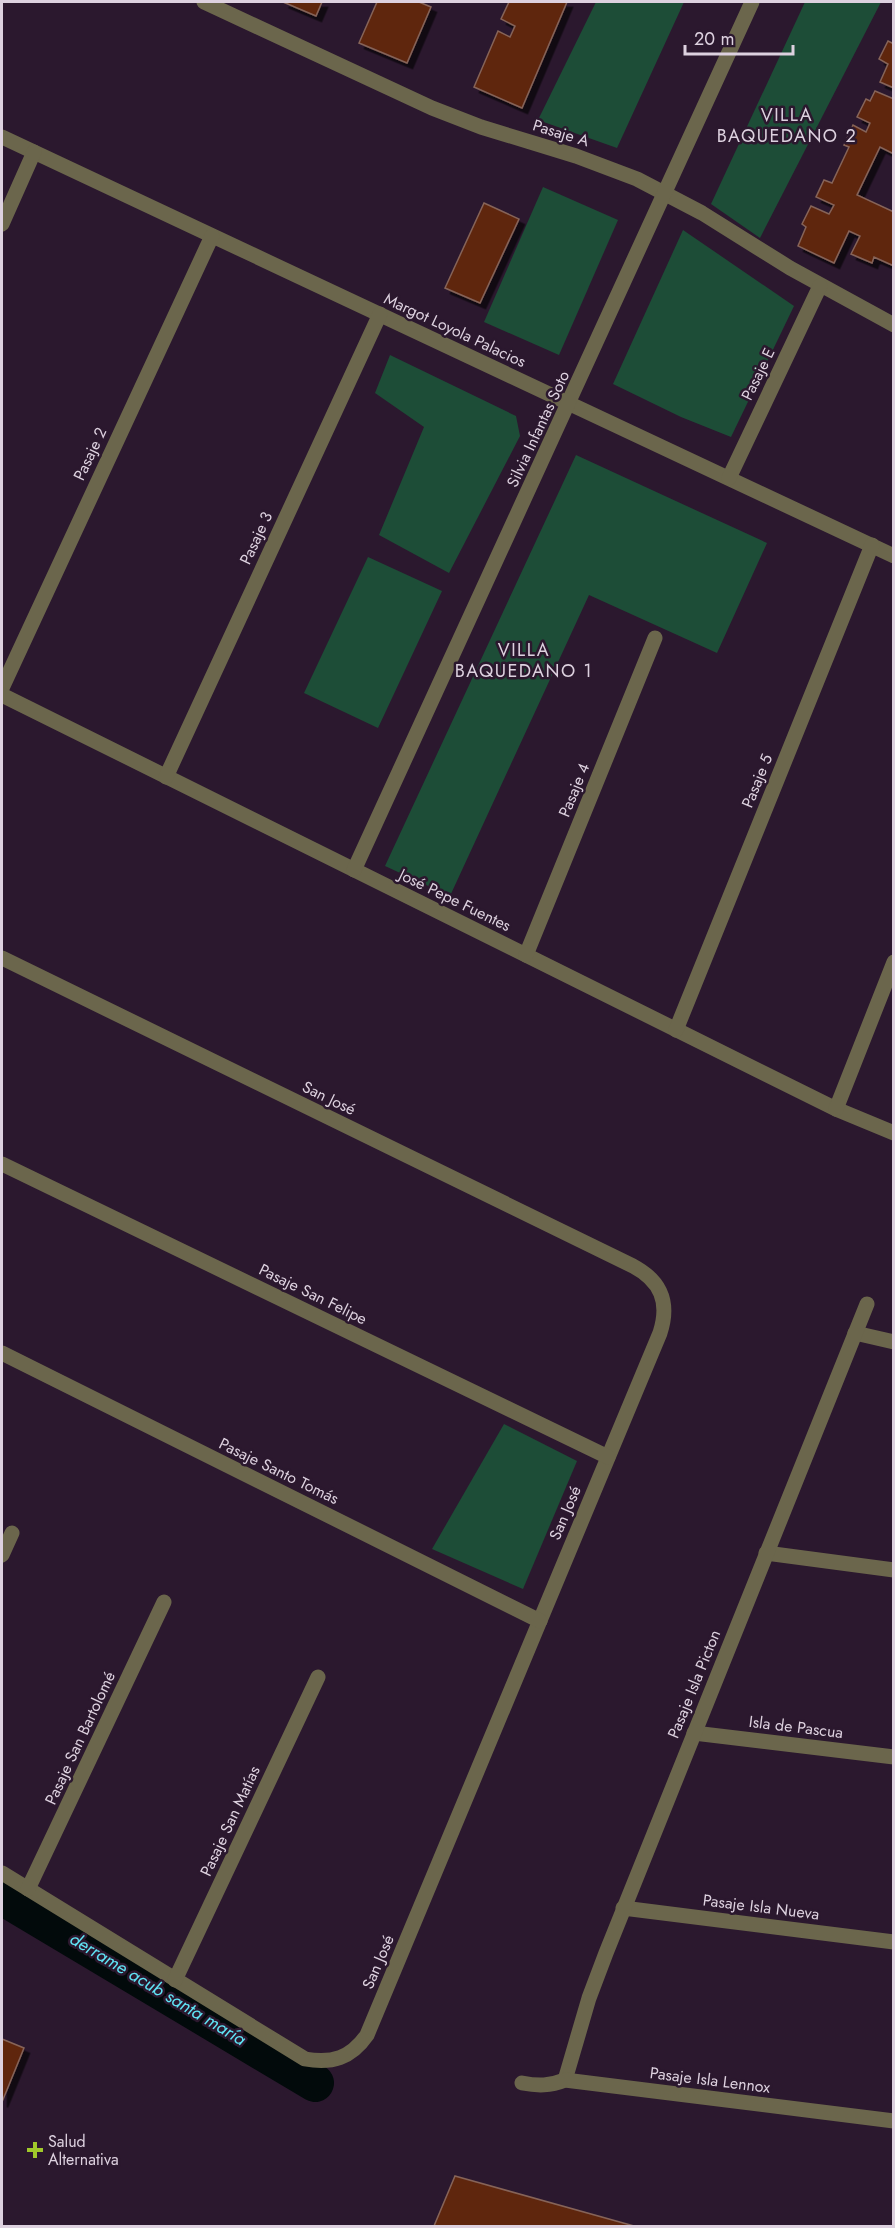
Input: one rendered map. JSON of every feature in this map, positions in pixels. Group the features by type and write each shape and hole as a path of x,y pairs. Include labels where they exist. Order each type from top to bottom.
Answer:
{"street":[{"name":"Pasaje A","path":"204,2 432,108 481,127 607,166 666,193 820,286 894,325"},
{"name":"Silvia Infantas Soto","path":"354,870 752,2"},
{"name":"Margot Loyola Palacios","path":"2,137 894,556"},
{"path":"2,224 34,152"},
{"name":"Pasaje 2","path":"2,688 212,236"},
{"name":"Pasaje E","path":"729,478 820,286"},
{"name":"Pasaje 3","path":"166,777 380,314"},
{"name":"Pasaje 5","path":"676,1030 872,545"},
{"name":"Pasaje 4","path":"526,955 655,638"},
{"name":"José Pepe Fuentes","path":"2,695 836,1109 894,1133"},
{"name":"San José","path":"2,958 644,1272 661,1293 664,1306 664,1320 608,1457 367,2036 359,2047 348,2056 335,2061 320,2062 305,2059 2,1873"},
{"path":"836,1109 894,962"},
{"name":"Pasaje San Felipe","path":"2,1164 608,1457"},
{"name":"Pasaje Isla Picton","path":"565,2080 589,1998 623,1908 867,1304"},
{"path":"855,1333 894,1342"},
{"name":"Pasaje Santo Tomás","path":"2,1353 540,1621"},
{"path":"2,1556 12,1533"},
{"path":"766,1553 894,1570"},
{"name":"Pasaje San Bartolomé","path":"28,1889 164,1602"},
{"name":"Pasaje San Matías","path":"175,1980 318,1677"},
{"name":"Isla de Pascua","path":"694,1733 894,1758"},
{"name":"Pasaje Isla Nueva","path":"623,1908 894,1942"},
{"name":"Pasaje Isla Lennox","path":"522,2083 540,2086 565,2080 894,2121"}],"green space":[{"path":"596,2 684,2 617,148 538,120"},
{"path":"805,2 881,2 760,238 711,204"},
{"path":"543,187 618,220 559,355 484,322"},
{"path":"683,230 794,306 731,437 681,417 613,384"},
{"path":"390,355 516,416 520,436 449,573 379,535 424,427 375,393"},
{"path":"576,455 767,543 717,653 589,595 450,896 385,866"},
{"path":"368,557 442,591 378,728 304,693"},
{"path":"504,1424 577,1461 523,1589 432,1549"}],"building":[{"path":"283,2 322,2 316,16"},
{"path":"377,2 419,2 431,7 407,63 359,43"},
{"path":"509,2 567,2 522,108 474,87 498,31 510,37 515,26 501,19"},
{"path":"888,41 894,44 894,88 880,82 888,64 879,59"},
{"path":"875,91 894,99 894,154 880,147 857,195 894,212 894,266 874,257 872,263 851,254 860,236 849,231 834,263 798,246 806,227 802,224 811,206 829,214 834,205 816,197 824,180 832,183 849,147 844,145 853,125 866,132 870,123 857,117 866,99 870,101"},
{"path":"484,203 519,219 480,303 445,288"},
{"path":"2,2039 24,2048 2,2102"},
{"path":"455,2176 634,2226 434,2226"}],"waterway":[{"name":"derrame acub santa maría","path":"2,1896 315,2083"}],"place":[{"name":"Salud Alternativa","path":"35,2150"}],"district":[{"name":"VILLA BAQUEDANO 2","path":"787,125"},
{"name":"VILLA BAQUEDANO 1","path":"524,660"}]}
